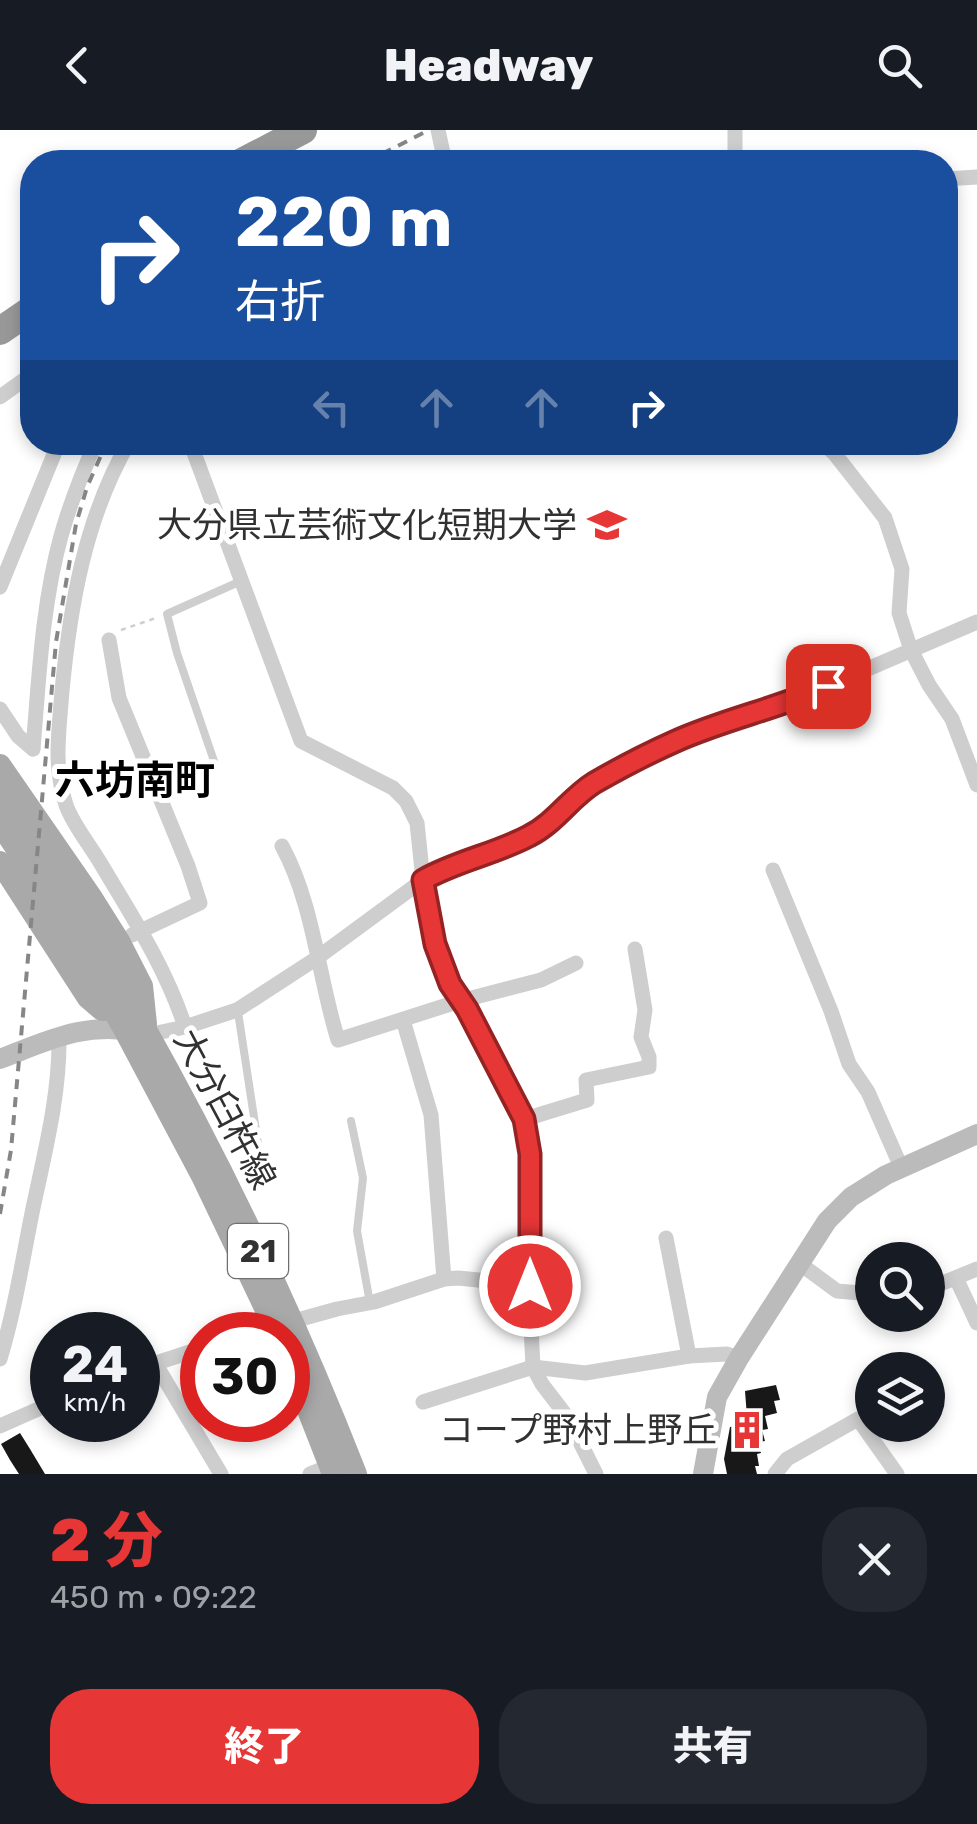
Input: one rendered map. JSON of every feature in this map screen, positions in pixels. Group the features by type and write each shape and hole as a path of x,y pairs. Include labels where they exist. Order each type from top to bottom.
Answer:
{"highway":[{"path":"265,150 303,130"}],"main road":[{"path":"0,766 119,942 142,986 147,1035"},
{"name":"大分臼杵線","path":"0,793 147,1035 223,1175 275,1312"},
{"name":"大分臼杵線","path":"0,824 124,1029 273,1312"},
{"path":"0,862 88,998 124,1029"},
{"name":"大分臼杵線","path":"310,1374 328,1403 356,1474"},
{"path":"310,1426 325,1471"}],"street":[{"path":"0,587 54,455"},
{"path":"0,710 18,736 33,749 54,569 74,496 91,455"},
{"path":"122,455 111,474 81,561 65,662 56,761 67,808 141,930 175,995 185,1026"},
{"path":"195,455 302,741 393,788 406,800 417,824 435,944 450,984 524,1119 530,1154 534,1366 568,1418 596,1474"},
{"path":"836,455 885,518 902,569 899,614 910,650 952,719 977,785"},
{"path":"0,1058 86,1029 124,1029 147,1035 238,1010 423,880 533,834 591,785 678,740 800,698 977,622"},
{"path":"109,640 120,698 200,903 119,942"},
{"path":"282,846 296,872 338,1040 541,980 576,963"},
{"path":"774,870 849,1064 868,1092 901,1168"},
{"path":"524,1119 587,1100 586,1080 649,1067 642,1037 645,1010 635,950"},
{"path":"403,1020 431,1115 444,1279"},
{"path":"0,1358 16,1303 46,1150 60,1069 59,1036"},
{"path":"703,1474 718,1397 821,1230 862,1189 977,1134"},
{"path":"666,1238 688,1356"},
{"path":"799,1263 837,1291 855,1293"},
{"path":"945,1282 977,1269"},
{"path":"956,1278 977,1323"},
{"path":"310,1318 411,1292 444,1279 530,1286"},
{"path":"423,1402 534,1366 594,1372 688,1356 726,1354 739,1358"},
{"path":"160,1370 221,1474"},
{"path":"0,1426 30,1413"},
{"path":"776,1474 787,1459 858,1419 896,1474"}],"lane":[{"path":"214,762 167,614 242,581"},
{"path":"238,1010 259,1150"},
{"path":"351,1121 364,1178 356,1231 370,1303"}],"path":[{"path":"109,640 114,633 167,614"}],"building":[{"name":"コープ野村上野丘","path":"776,1385 780,1400 774,1401 777,1413 765,1416 768,1429 762,1430 765,1441 758,1442 761,1453 757,1454 757,1474 727,1474 724,1459 730,1427 743,1424 741,1418 747,1417 745,1391"},
{"path":"20,1433 45,1474 19,1474 10,1460 1,1444"}],"railway":[{"path":"390,150 429,130"},
{"path":"0,1214 11,1150 56,642 76,524 101,455"}],"place":[{"name":"大分県立芸術文化短期大学","path":"607,525"},
{"name":"コープ野村上野丘","path":"747,1430"}],"district":[{"name":"六坊南町","path":"135,780"}],"route":[{"path":"530,1286 530,1154 524,1119 450,984 435,944 423,880 533,834 591,785 678,740 828,686"}]}
